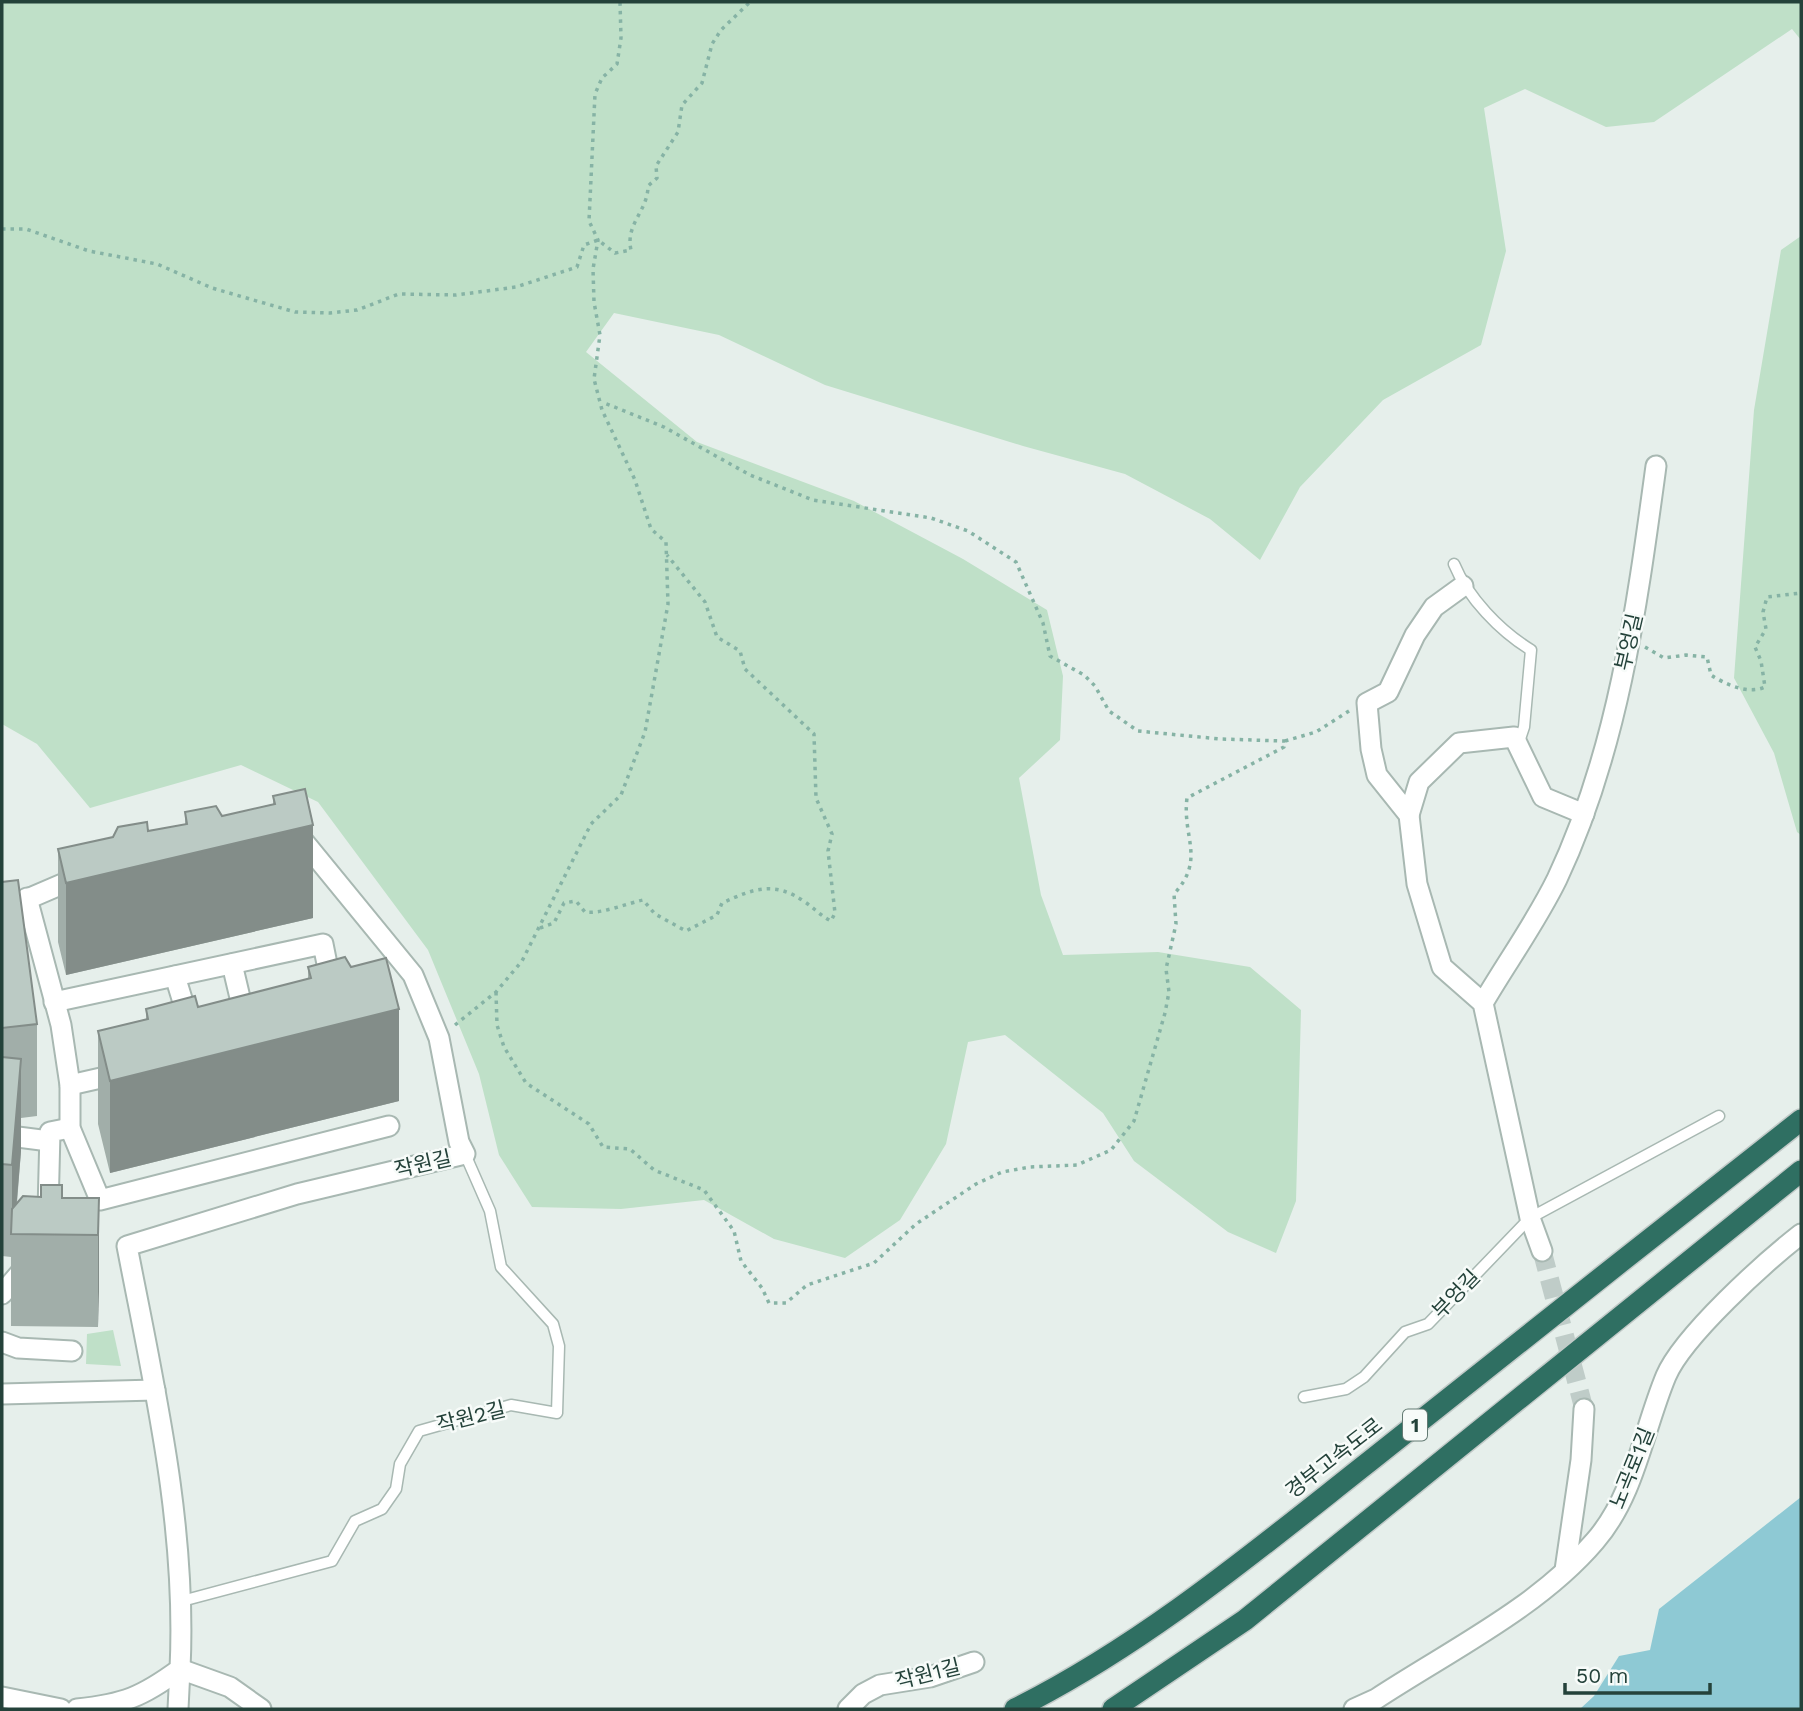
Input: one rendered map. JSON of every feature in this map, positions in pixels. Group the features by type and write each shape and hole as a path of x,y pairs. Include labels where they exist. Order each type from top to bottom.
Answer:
{"highway":[{"name":"경부고속도로","path":"1016,1709 1050,1692 1141,1636 1244,1560 1801,1120"},
{"name":"1","path":"1113,1709 1185,1664 1255,1612 1801,1171"}],"street":[{"name":"부엉길","path":"1483,1003 1556,881 1597,776 1635,621 1656,466"},
{"path":"1409,815 1377,775 1371,749 1367,703 1388,692 1415,635 1434,607 1463,586"},
{"path":"1542,1251 1530,1218 1483,1003 1442,967 1417,884 1409,815 1419,782 1459,743 1514,737 1543,797 1584,814"},
{"name":"작원길","path":"178,1709 182,1601 169,1459 127,1246 297,1194 465,1154 459,1142 439,1038 413,975 281,814"},
{"path":"2,911 104,866"},
{"path":"27,898 35,952 54,1002 69,1085 70,1128 100,1200 389,1126"},
{"path":"54,1002 323,944 335,1007"},
{"path":"232,964 251,1046"},
{"path":"175,976 195,1042"},
{"path":"69,1085 148,1067"},
{"path":"48,1228 50,1132 70,1128"},
{"path":"2,1135 49,1141"},
{"name":"노곡로1길","path":"1353,1709 1376,1699 1522,1609 1595,1541 1617,1511 1643,1446 1667,1373 1710,1317 1801,1234"},
{"path":"2,1294 40,1250"},
{"path":"2,1342 18,1348 72,1351"},
{"path":"2,1394 155,1390"},
{"path":"1564,1570 1581,1460 1584,1409"},
{"name":"작원1길","path":"848,1709 863,1694 880,1685 930,1677 974,1662"},
{"path":"77,1709 117,1705 152,1690 180,1669 230,1688 261,1709"},
{"path":"2,1697 61,1709"}],"lane":[{"path":"1454,564 1463,586 1515,640 1531,649 1524,727 1518,745"},
{"name":"부엉길","path":"1304,1397 1346,1389 1364,1377 1405,1332 1428,1324 1530,1218 1719,1116"},
{"name":"작원2길","path":"182,1601 332,1561 355,1521 382,1509 397,1489 400,1464 419,1431 511,1405 556,1413 559,1346 553,1324 502,1267 490,1211 465,1154"}],"path":[{"path":"620,2 621,38 617,64 602,78 595,94 589,221 598,240 615,253 631,250 629,229 648,199 648,186 657,178 656,166 677,132 682,105 702,83 712,44 721,30 750,2"},
{"path":"2,229 26,229 89,251 157,264 212,288 295,312 330,313 357,310 399,294 456,295 516,287 577,267 584,245 598,240"},
{"path":"439,1038 496,992 522,961 591,824 621,795 645,732 668,604 666,542 651,529 635,480 602,410 594,379 600,335 594,302 593,269 598,240"},
{"path":"602,402 664,427 750,475 813,500 931,518 968,531 1016,562 1043,623 1050,656 1084,675 1095,686 1109,711 1138,732 1220,740 1285,741 1316,732 1367,703"},
{"path":"540,928 554,923 564,903 576,901 585,912 598,914 613,906 643,900 655,914 686,931 717,915 722,903 749,891 775,887 804,901 831,921 835,914 828,851 832,834 816,798 814,734 745,669 740,651 717,637 705,603 666,553"},
{"path":"1629,643 1651,649 1664,658 1686,655 1707,657 1711,675 1725,683 1757,691 1765,687 1761,661 1755,647 1766,629 1763,612 1767,597 1801,593"},
{"path":"496,992 497,1025 503,1047 526,1083 589,1124 603,1147 630,1149 654,1170 704,1190 734,1231 741,1261 762,1288 769,1303 786,1303 807,1285 874,1263 924,1218 976,1184 1002,1172 1021,1168 1077,1165 1111,1150 1134,1121 1165,1013 1169,992 1166,968 1176,924 1174,894 1188,879 1192,857 1185,812 1187,798 1284,747 1285,741"}],"green space":[{"path":"2,2 1801,2 1801,40 1792,29 1654,122 1606,127 1525,89 1484,108 1506,251 1481,345 1383,400 1300,487 1260,560 1210,519 1125,474 1023,446 825,385 719,335 614,313 586,352 697,442 854,501 963,559 1047,610 1063,676 1060,740 1019,778 1041,895 1063,955 1158,952 1250,967 1301,1010 1296,1201 1276,1253 1228,1232 1134,1161 1103,1113 1005,1035 968,1042 946,1144 900,1220 845,1258 774,1239 704,1200 621,1209 532,1207 499,1155 479,1074 428,950 318,802 241,765 90,808 37,744 2,724"},
{"path":"1801,236 1801,835 1797,832 1774,753 1734,678 1754,410 1781,250"},
{"path":"113,1330 121,1366 86,1364 87,1334"}],"water":[{"path":"1801,1497 1801,1709 1580,1709 1594,1696 1619,1656 1650,1650 1659,1609"}],"building":[{"path":"305,789 313,825 66,883 58,849 113,837 118,827 147,822 148,831 187,824 185,812 216,806 222,816 275,804 273,796"},
{"path":"18,880 37,1024 2,1028 2,882"},
{"path":"345,957 351,967 386,958 399,1009 110,1081 98,1031 148,1019 146,1009 195,996 198,1007 311,978 308,967"},
{"path":"2,1057 21,1059 12,1165 2,1164"},
{"path":"41,1185 62,1185 62,1198 99,1198 98,1235 11,1234 12,1209 23,1196 41,1197"}],"tunnel":[{"path":"1542,1251 1584,1409"}]}
